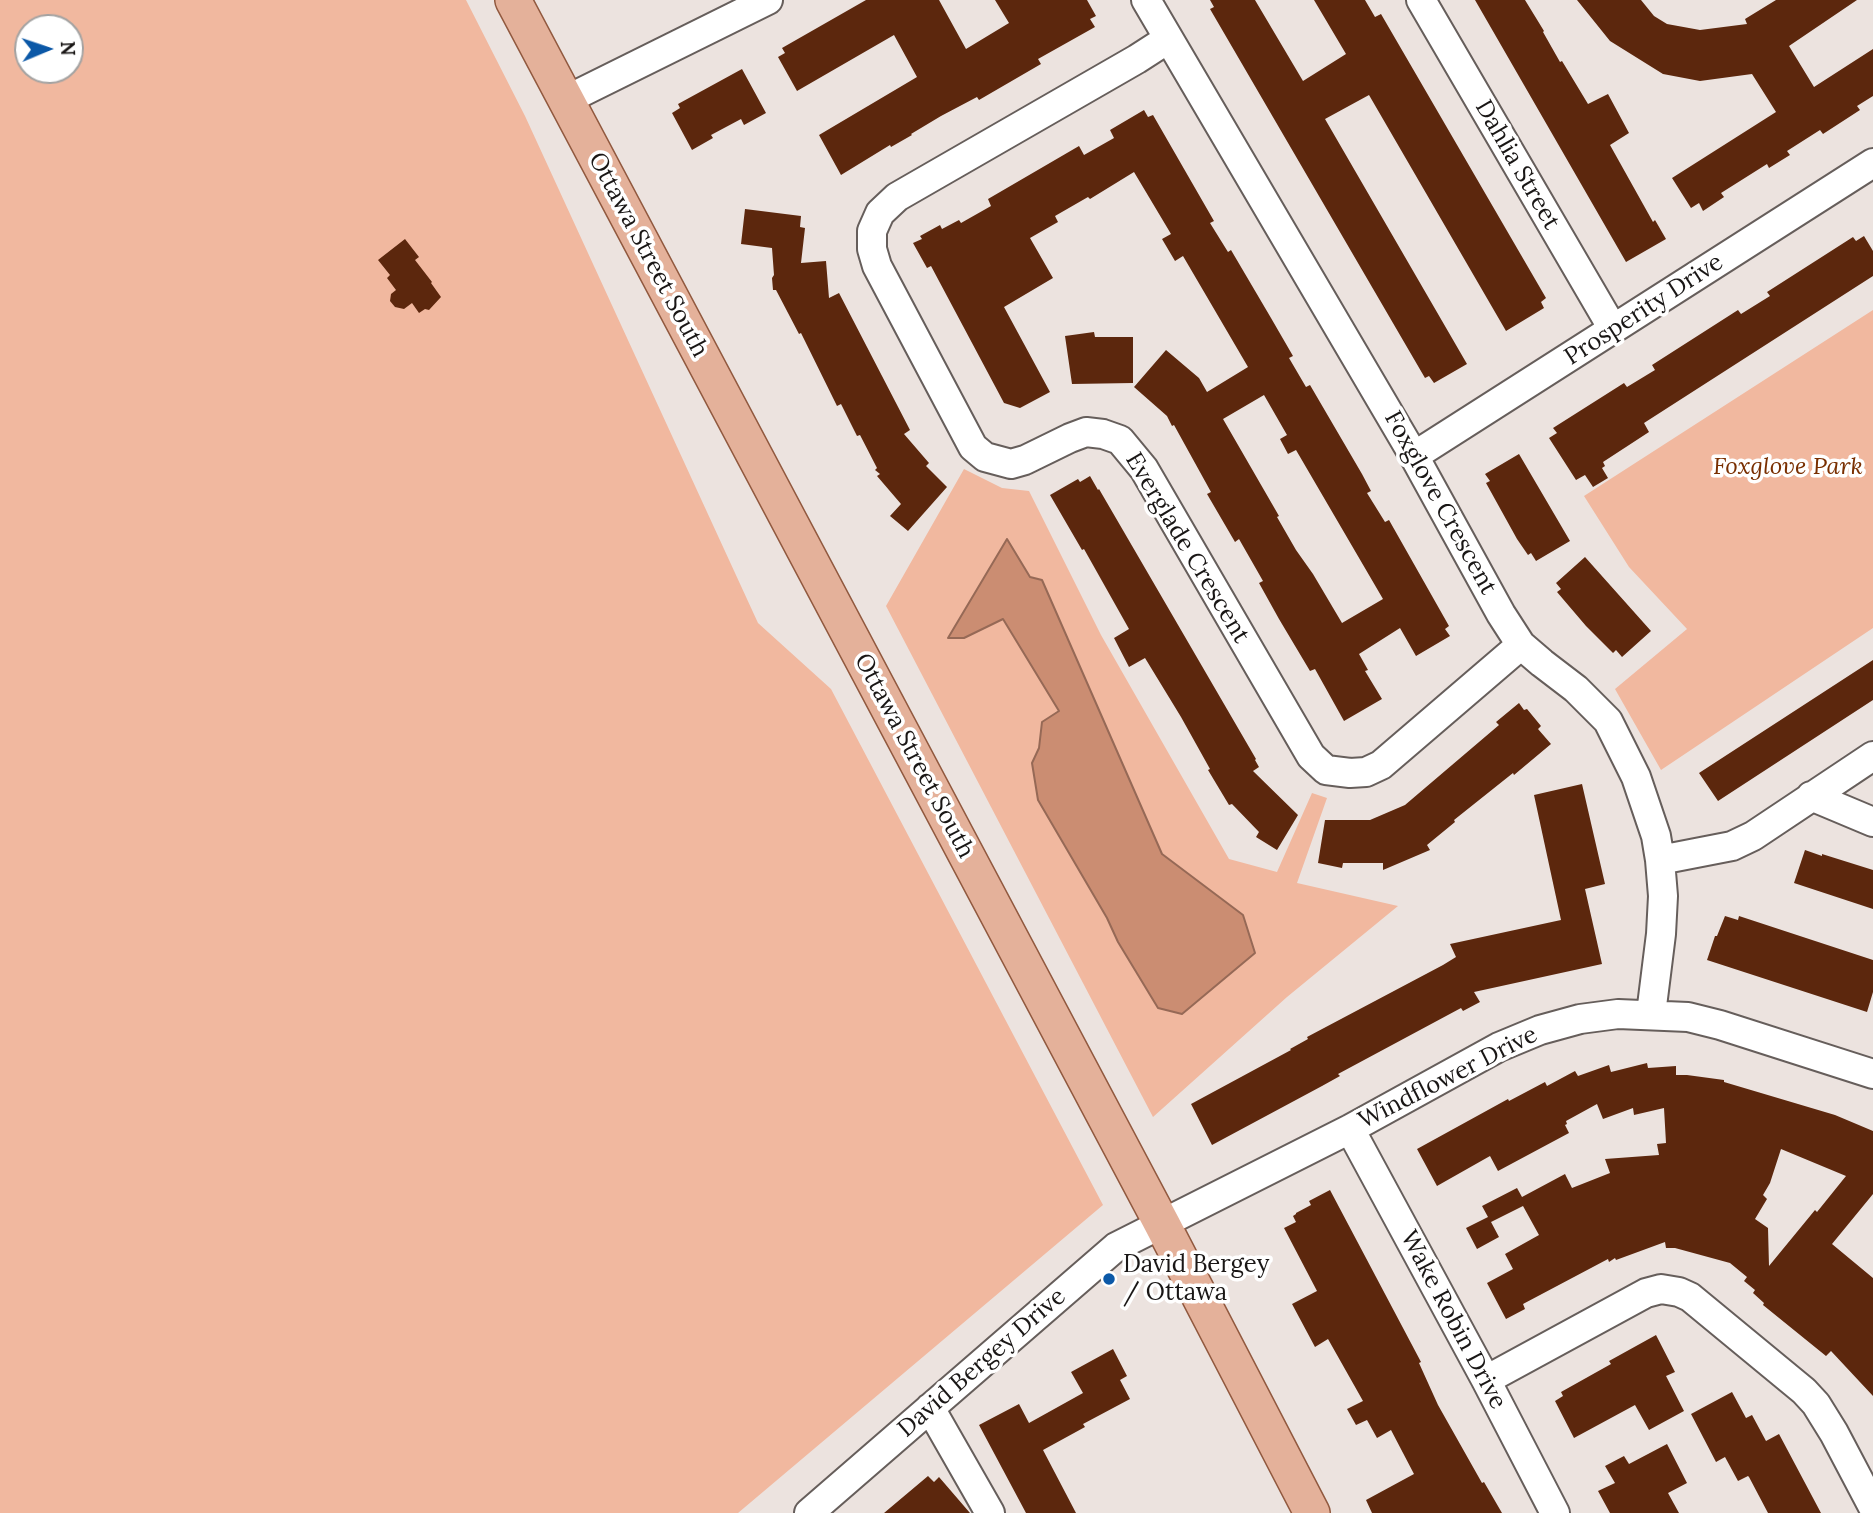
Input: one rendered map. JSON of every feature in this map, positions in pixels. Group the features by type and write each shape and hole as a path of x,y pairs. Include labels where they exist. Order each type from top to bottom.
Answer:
{"main road":[{"name":"Ottawa Street South","path":"513,0 1163,1224 1312,1513"}],"street":[{"name":"Foxglove Crescent","path":"1146,0 1414,456 1521,645 1576,689 1608,721 1636,777 1656,836 1663,896 1651,1014"},
{"name":"Dahlia Street","path":"1421,0 1614,330"},
{"path":"566,100 762,2"},
{"name":"Everglade Crescent","path":"1168,39 1138,60 897,197 880,213 872,231 872,249 877,266 973,447 985,457 1011,464 1086,432 1120,440 1144,469 1311,756 1325,770 1366,772 1381,765 1521,645"},
{"name":"Prosperity Drive","path":"1414,456 1873,163"},
{"path":"1660,860 1732,846 1873,756"},
{"path":"1811,796 1873,822"},
{"name":"Windflower Drive","path":"1163,1224 1350,1129 1499,1047 1540,1030 1580,1019 1618,1014 1688,1017 1873,1074"},
{"name":"Wake Robin Drive","path":"1350,1129 1555,1513"},
{"name":"David Bergey Drive","path":"809,1513 1116,1247 1163,1224"},
{"path":"1486,1380 1646,1293 1661,1289 1679,1292 1690,1297 1804,1391 1816,1404 1873,1507"},
{"path":"930,1408 990,1513"}],"green space":[{"path":"0,0 466,0 525,116 758,623 831,689 1103,1205 738,1513 0,1513"},
{"name":"Foxglove Park","path":"1873,310 1873,628 1661,770 1615,689 1687,629 1629,567 1584,496"},
{"path":"964,469 1002,488 1029,491 1101,635 1229,859 1277,872 1312,793 1327,798 1297,883 1398,906 1287,997 1153,1117 886,606"}],"shaded area":[{"path":"1007,539 1030,577 1042,580 1162,854 1243,915 1255,953 1182,1014 1158,1008 1038,800 1032,763 1039,748 1042,722 1059,711 1003,619 964,638 948,638"}],"building":[{"path":"866,0 939,0 966,49 1009,23 995,0 1087,0 1096,16 1090,19 1095,27 1038,59 1041,64 979,100 977,97 941,116 841,175 819,135 917,77 894,35 797,91 778,57 785,53 782,48"},
{"path":"1210,0 1255,0 1303,81 1346,54 1314,0 1365,0 1375,17 1381,14 1546,298 1541,302 1544,308 1506,331 1369,95 1325,119 1467,364 1434,383 1429,376 1425,378 1210,9 1214,7"},
{"path":"1475,0 1525,0 1560,62 1562,61 1588,104 1608,94 1629,133 1610,145 1653,222 1655,220 1666,239 1626,262"},
{"path":"1577,0 1641,0 1654,16 1667,24 1700,30 1747,24 1745,19 1776,0 1857,0 1789,46 1814,87 1873,49 1873,96 1857,106 1860,110 1823,134 1820,130 1787,151 1790,155 1769,168 1767,164 1721,193 1724,197 1703,211 1699,203 1691,208 1672,178 1776,112 1752,74 1700,81 1663,74 1610,41"},
{"path":"742,69 766,113 744,125 741,119 711,135 713,138 692,150 672,113 680,108 678,104"},
{"path":"1144,110 1148,117 1153,115 1214,221 1210,223 1228,252 1231,250 1293,356 1289,358 1306,387 1310,385 1362,474 1371,491 1367,493 1385,522 1389,520 1449,626 1445,629 1450,636 1416,656 1400,628 1359,654 1368,670 1365,671 1382,699 1344,721 1315,669 1310,671 1279,619 1259,583 1263,581 1239,539 1235,542 1207,494 1211,492 1174,425 1172,426 1167,416 1134,387 1166,350 1199,378 1207,392 1248,367 1183,256 1175,261 1162,239 1171,234 1134,172 1090,199 1088,197 1055,216 1058,222 1030,238 1053,278 1004,307 1050,392 1020,408 1004,403 931,266 927,268 913,243 940,225 942,229 959,220 961,223 991,206 988,199 1079,146 1084,155 1114,138 1110,130","holes":["1264,395 1287,435 1280,439 1288,454 1296,450 1383,599 1342,623 1296,550 1223,419"]},
{"path":"745,209 801,216 800,227 805,228 801,263 826,261 829,298 839,293 910,430 904,434 929,463 926,466 947,487 908,531 890,516 901,504 877,476 880,474 875,470 877,468 860,435 857,436 841,404 837,406 801,333 799,334 776,290 773,290 772,248 741,244"},
{"path":"1864,236 1873,251 1873,276 1644,423 1649,432 1603,462 1605,466 1602,468 1608,478 1593,487 1585,475 1576,480 1549,438 1557,433 1553,428 1624,383 1627,387 1655,370 1652,365 1738,310 1741,314 1770,296 1767,292 1853,237 1856,241"},
{"path":"405,239 419,257 415,260 441,297 429,310 425,309 419,313 412,303 404,309 395,307 390,301 391,294 396,290 387,278 390,275 378,260"},
{"path":"1094,332 1095,337 1133,337 1133,383 1072,384 1065,336"},
{"path":"1519,454 1570,541 1536,561 1531,553 1528,555 1517,539 1486,483 1490,481 1485,474"},
{"path":"1090,476 1256,759 1259,767 1253,771 1298,815 1277,850 1256,837 1259,832 1232,804 1229,805 1145,658 1129,667 1114,638 1129,629 1050,495 1078,479 1080,482"},
{"path":"1585,557 1651,631 1622,657 1616,650 1613,653 1586,626 1557,592 1561,589 1556,583"},
{"path":"1873,660 1873,700 1718,801 1699,773"},
{"path":"1519,703 1541,726 1538,729 1551,744 1454,820 1455,822 1427,845 1430,850 1383,870 1383,863 1343,863 1342,868 1318,863 1325,820 1370,820 1405,805 1499,725 1496,722"},
{"path":"1582,784 1605,884 1585,889 1602,964 1474,992 1480,1002 1463,1011 1461,1008 1212,1145 1191,1104 1291,1050 1308,1039 1307,1037 1456,957 1450,944 1561,920 1534,795"},
{"path":"1805,850 1873,870 1873,909 1794,883"},
{"path":"1725,916 1738,920 1739,916 1873,960 1873,992 1867,1012 1707,960"},
{"path":"1647,1063 1648,1068 1676,1066 1676,1075 1724,1080 1835,1115 1873,1131 1873,1194 1832,1244 1873,1278 1873,1396 1831,1351 1826,1356 1763,1305 1753,1293 1755,1290 1744,1281 1747,1277 1730,1263 1666,1248 1665,1242 1616,1260 1615,1258 1609,1262 1608,1259 1523,1304 1525,1309 1506,1319 1487,1283 1513,1269 1505,1254 1539,1235 1523,1206 1491,1222 1499,1237 1477,1249 1466,1228 1488,1217 1482,1206 1517,1188 1522,1197 1565,1174 1572,1188 1610,1173 1605,1159 1659,1155 1657,1144 1666,1143 1664,1108 1634,1115 1633,1108 1603,1119 1597,1104 1566,1121 1569,1133 1498,1171 1490,1156 1437,1186 1417,1149 1545,1082 1547,1086 1575,1071 1578,1076 1609,1065 1611,1072","holes":["1781,1149 1846,1176 1817,1212 1815,1210 1769,1266 1768,1228 1755,1219 1767,1199 1763,1195 1770,1183"]},
{"path":"1330,1190 1421,1362 1419,1363 1438,1405 1502,1513 1372,1513 1366,1500 1414,1474 1391,1430 1377,1438 1367,1420 1356,1425 1347,1409 1363,1401 1328,1339 1315,1347 1292,1304 1317,1291 1284,1228 1296,1222 1293,1216 1311,1205 1309,1201"},
{"path":"1656,1335 1675,1372 1666,1376 1684,1411 1649,1430 1635,1405 1574,1438 1555,1401 1563,1396 1561,1392"},
{"path":"1113,1349 1127,1376 1120,1380 1130,1399 1083,1424 1085,1427 1043,1450 1076,1513 1026,1513 979,1425 1019,1404 1029,1423 1083,1393 1071,1372"},
{"path":"1732,1392 1746,1418 1752,1415 1766,1441 1779,1434 1821,1513 1768,1513 1748,1476 1738,1481 1725,1457 1716,1462 1691,1414"},
{"path":"1667,1444 1687,1483 1668,1493 1679,1513 1610,1513 1598,1491 1615,1483 1605,1466 1624,1456 1629,1464"},
{"path":"928,1476 934,1482 939,1477 970,1513 884,1513"}],"place":[{"name":"David Bergey / Ottawa","path":"1109,1279"}]}
